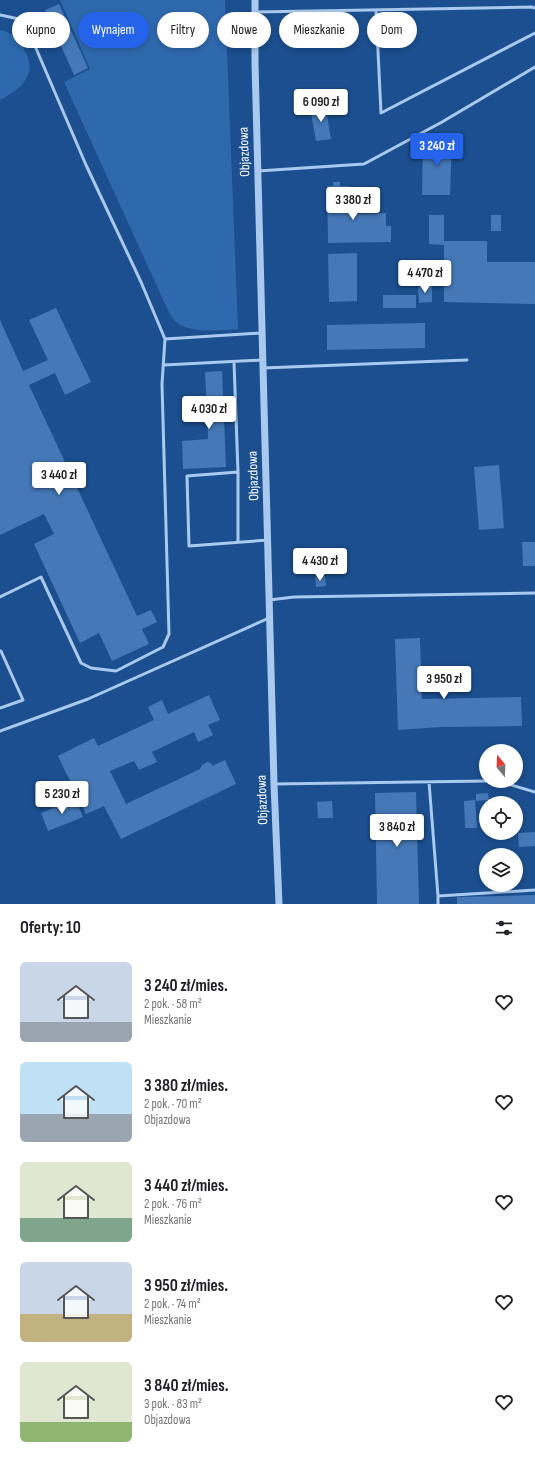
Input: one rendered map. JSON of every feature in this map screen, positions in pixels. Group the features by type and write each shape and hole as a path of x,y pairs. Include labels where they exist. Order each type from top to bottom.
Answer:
{"street":[{"name":"Objazdowa","path":"255,0 255,12"},
{"name":"Objazdowa","path":"256,48 274,784 279,904"}],"lane":[{"path":"255,12 535,8"},
{"path":"376,10 381,113 535,33"},
{"path":"0,15 2,14 18,19 32,38 86,165 165,339 162,384 169,634 163,647 116,671 90,668 81,663 41,577 0,597"},
{"path":"258,171 364,164 442,122 535,67"},
{"path":"165,339 262,333"},
{"path":"164,365 263,360"},
{"path":"263,368 467,360"},
{"path":"234,362 238,472 238,542"},
{"path":"238,472 187,476 189,546 268,540"},
{"path":"269,600 294,598 535,593"},
{"path":"0,731 88,699 270,618"},
{"path":"0,651 2,651 23,700 0,708"},
{"path":"274,784 479,781"},
{"path":"429,782 438,904"},
{"path":"522,788 535,792"},
{"path":"438,896 535,890"}],"shaded area":[{"path":"60,0 225,0 225,12 217,12 217,48 227,48 238,329 214,331 196,330 180,325 174,320 64,82 90,69 81,48 149,48 149,12 78,12 78,41 70,23 70,12 65,12"},
{"path":"0,30 12,35 12,48 24,48 27,54 30,69 26,80 20,87 0,100"}],"building":[{"path":"59,4 63,12 46,12 45,10"},
{"path":"70,28 88,68 74,75 62,48 70,48"},
{"path":"325,104 331,139 316,141 310,107"},
{"path":"423,139 452,139 450,195 422,195"},
{"path":"333,182 340,182 340,186 349,186 350,214 386,213 386,226 391,226 391,242 328,243 327,186 333,186"},
{"path":"429,215 444,215 444,241 487,241 487,262 535,262 535,304 444,302 444,245 429,244"},
{"path":"491,215 501,215 501,231 491,231"},
{"path":"357,253 357,301 329,302 328,254"},
{"path":"432,286 432,302 419,303 418,287"},
{"path":"383,295 416,295 416,308 383,308"},
{"path":"56,308 91,382 65,395 55,373 29,385 137,616 151,610 157,622 142,629 149,644 112,661 99,633 80,643 34,544 54,534 44,514 0,535 0,320 23,371 48,360 29,320"},
{"path":"425,323 425,348 327,350 327,325"},
{"path":"222,371 226,467 183,469 182,441 208,439 205,372"},
{"path":"499,465 504,528 479,530 474,467"},
{"path":"522,542 535,542 535,566 523,566"},
{"path":"345,549 346,569 332,570 330,550"},
{"path":"325,576 326,586 316,587 315,577"},
{"path":"420,638 422,699 521,697 522,726 441,727 398,730 395,639"},
{"path":"209,695 220,720 208,725 213,735 198,742 194,732 152,752 157,762 139,770 134,761 110,771 126,804 200,769 202,765 207,762 211,763 212,766 225,760 236,784 121,839 104,806 86,814 58,756 94,738 98,746 154,720 148,707 162,700 168,714"},
{"path":"416,792 419,904 377,904 375,793"},
{"path":"488,793 488,796 479,796 479,801 476,801 476,794"},
{"path":"75,799 83,817 48,831 41,813"},
{"path":"475,800 477,828 465,828 464,801"},
{"path":"332,801 333,818 318,818 317,802"},
{"path":"535,832 535,846 519,847 518,840 523,840 523,833"},
{"path":"535,895 535,904 457,904 457,897"}]}
